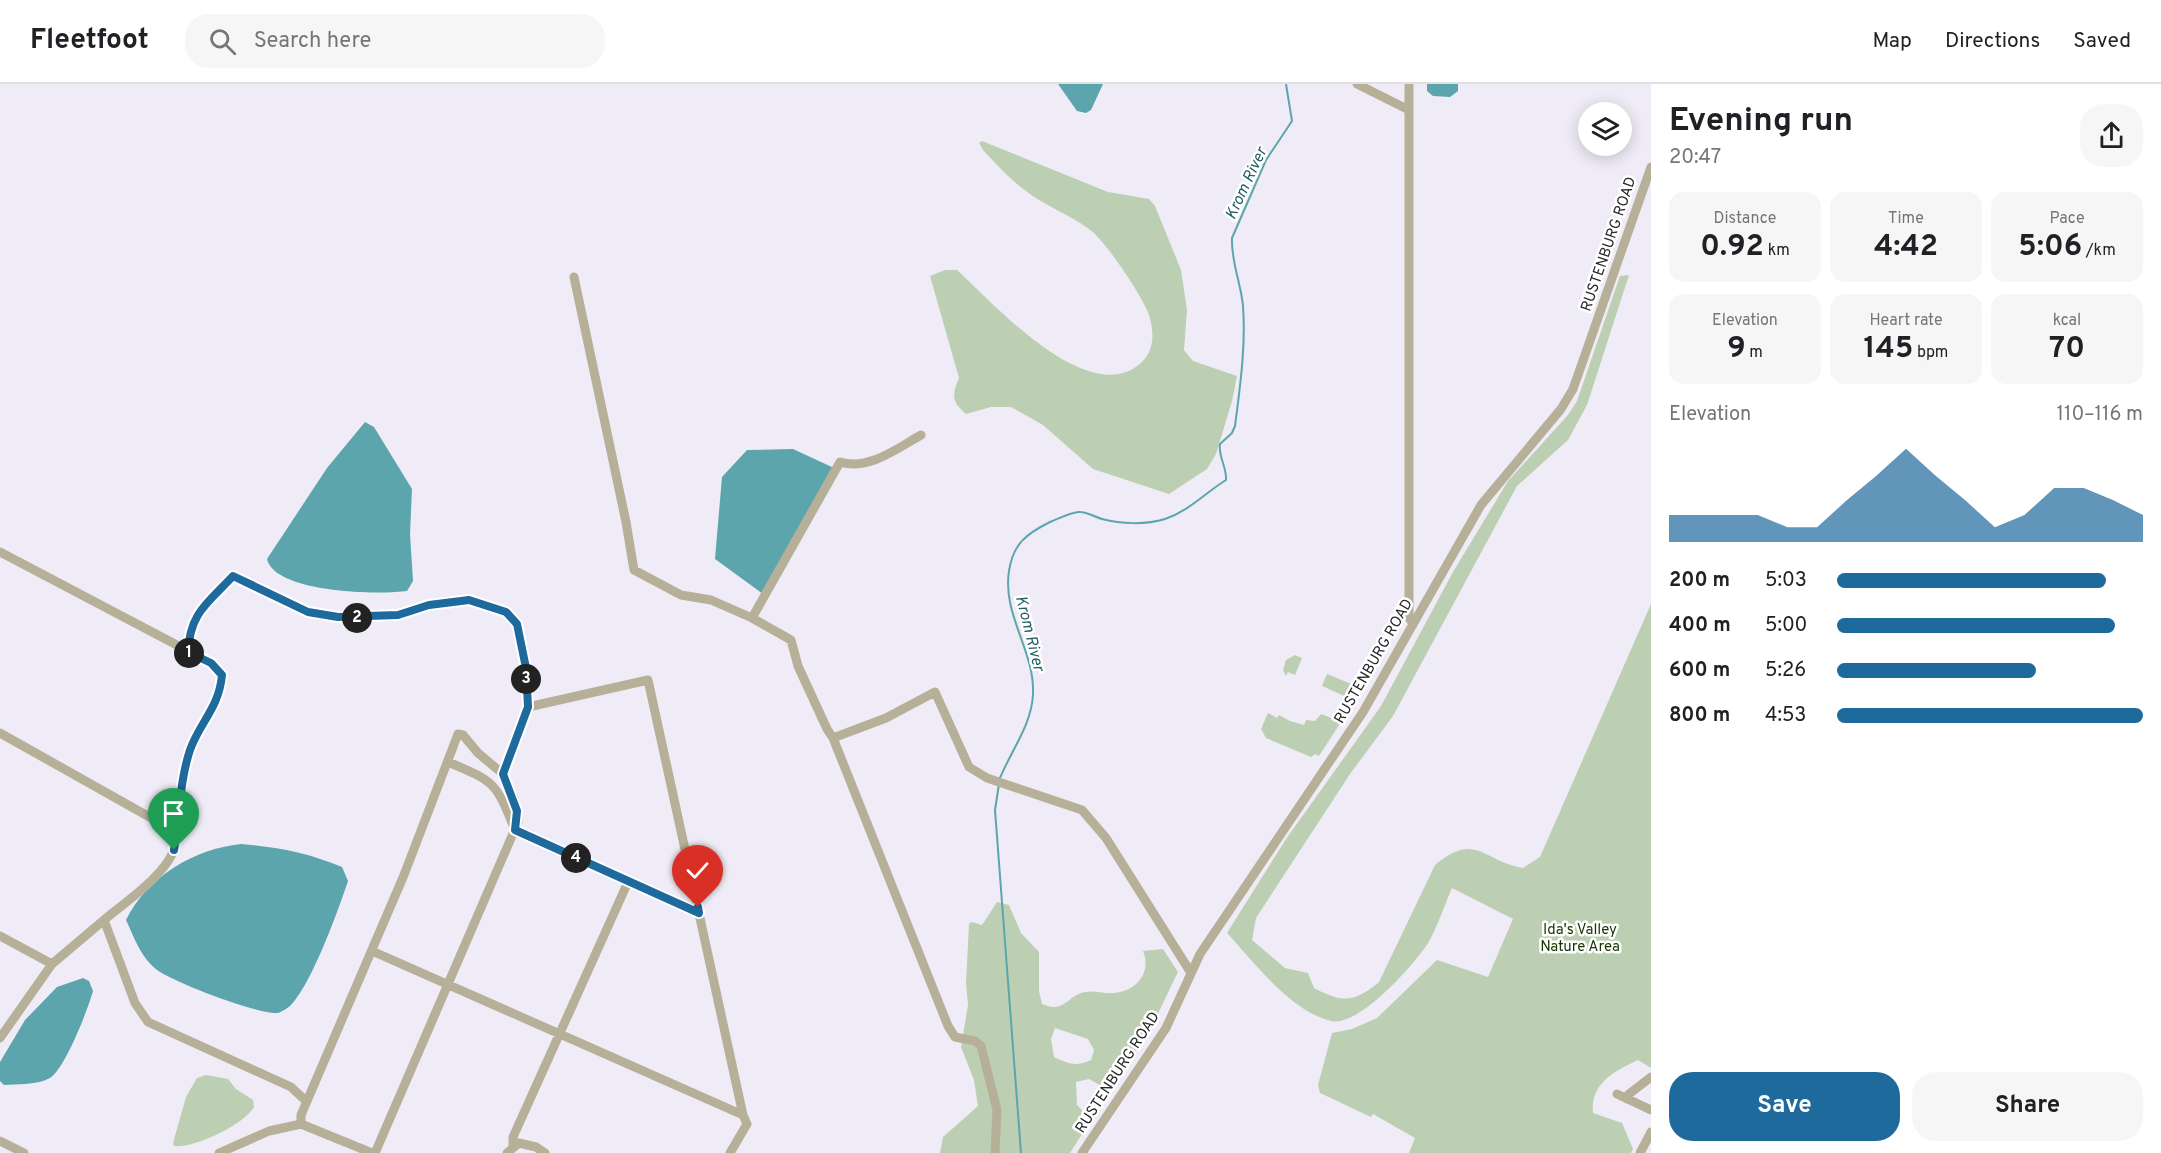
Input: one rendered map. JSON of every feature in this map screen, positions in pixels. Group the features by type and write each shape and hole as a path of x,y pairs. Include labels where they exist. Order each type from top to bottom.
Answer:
{"street":[{"path":"1357,84 1409,110"},
{"path":"1409,84 1408,618 1412,622"},
{"name":"RUSTENBURG ROAD","path":"1082,1153 1166,1028 1200,954 1245,883 1363,712 1412,622 1481,505 1561,409 1573,389 1651,167"},
{"path":"574,277 634,570 681,595 711,600 752,618 791,640 803,676 827,729 834,738 948,1026 955,1037 975,1041 981,1046 997,1110 995,1153"},
{"path":"752,618 840,462 851,466 892,453 921,435"},
{"path":"0,552 211,663 222,675 220,694 191,748 181,783 178,832 169,859 148,883 52,964 0,1038"},
{"path":"188,652 193,621 205,603 233,576 308,612 338,617 398,615 429,605 469,600 506,612 517,624 526,668 528,707 503,774"},
{"path":"528,707 648,680 743,1115 747,1124 730,1153"},
{"path":"834,738 886,718 935,692 969,767 987,778 1082,810 1106,838 1191,973"},
{"path":"0,733 178,832"},
{"path":"219,1153 269,1131 302,1124 373,1153 515,830 517,811 503,774 478,753 463,735 458,734 372,951 300,1115 302,1124"},
{"path":"448,762 480,775 499,790 515,830 699,913"},
{"path":"510,1149 513,1137 628,882"},
{"path":"104,920 135,1003 148,1022 291,1087 306,1101"},
{"path":"0,936 52,964"},
{"path":"372,951 743,1115"},
{"path":"1627,1099 1629,1094 1651,1077"},
{"path":"1617,1094 1651,1110"},
{"path":"1642,1152 1651,1132"},
{"path":"0,1141 24,1153"},
{"path":"510,1149 526,1143 545,1153"}],"green space":[{"path":"982,141 1108,192 1149,199 1155,206 1181,270 1187,310 1184,350 1193,361 1237,376 1216,454 1207,469 1169,494 1093,469 1043,425 1011,407 991,407 966,414 955,401 954,393 959,378 930,276 945,270 957,270 994,306 1044,347 1070,363 1096,373 1121,374 1142,362 1147,357 1152,344 1149,316 1143,302 1104,244 1082,224 1037,199 1017,184 983,150 979,143"},
{"name":"Ida's Valley Nature Area","path":"1629,275 1587,405 1568,440 1517,486 1393,716 1350,774 1256,918 1252,940 1285,968 1308,973 1314,988 1340,998 1355,997 1379,982 1435,865 1449,855 1470,849 1523,868 1540,857 1651,604 1651,1068 1638,1060 1621,1069 1600,1086 1593,1103 1593,1113 1622,1123 1633,1149 1631,1153 1409,1153 1415,1138 1373,1114 1371,1117 1320,1093 1318,1085 1332,1033 1352,1029 1377,1018 1437,960 1488,977 1513,919 1452,888 1432,936 1421,953 1399,979 1370,1005 1342,1021 1331,1021 1316,1016 1301,1007 1261,971 1227,933 1286,839 1381,706 1453,572 1508,481 1568,415 1577,401 1620,276"},
{"path":"1295,655 1302,658 1295,675 1288,672 1286,676 1283,670 1286,660"},
{"path":"1327,674 1354,685 1349,698 1322,686"},
{"path":"1268,713 1277,718 1279,715 1304,725 1306,720 1315,721 1321,714 1341,722 1319,756 1315,754 1311,757 1266,738 1261,729"},
{"path":"997,902 1009,905 1021,933 1039,952 1039,991 1042,1004 1050,1007 1061,1006 1085,992 1113,993 1129,989 1144,974 1143,951 1163,949 1178,972 1151,1028 1107,1095 1098,1084 1089,1079 1076,1082 1077,1105 1091,1120 1070,1153 940,1153 943,1137 978,1106 974,1080 961,1047 968,1005 966,983 969,924 972,922 982,925","holes":["1055,1028 1088,1039 1094,1050 1091,1060 1073,1064 1054,1057 1051,1039"]},
{"path":"206,1075 228,1079 236,1089 253,1100 254,1107 240,1121 218,1134 193,1144 174,1146 186,1097 197,1078"}],"water":[{"path":"1058,84 1103,84 1091,110 1086,113 1077,111"},
{"path":"1427,84 1458,84 1458,91 1450,97 1433,96 1427,91"},
{"path":"365,422 374,427 412,489 410,534 413,581 407,591 353,592 307,585 288,579 274,570 267,559 327,468"},
{"path":"793,449 834,468 763,594 715,559 722,477 747,450"},
{"path":"241,844 293,851 330,862 342,867 348,881 307,982 290,1006 278,1013 253,1009 216,997 157,970 142,953 126,920 135,904 147,890 174,867 206,852"},
{"path":"83,978 89,981 93,991 75,1038 56,1072 50,1078 40,1082 4,1085 0,1081 0,1062 25,1020 57,987"}],"waterway":[{"name":"Krom River","path":"1000,778 1025,727 1033,694 1029,663 1014,618 1008,587 1011,562 1017,547 1042,526 1077,512 1125,523 1165,519 1189,507 1226,480 1220,444 1232,433 1235,426 1244,336 1243,306 1233,256 1232,238 1266,160 1292,121 1286,84"},
{"name":"Krom River","path":"999,784 995,810 1021,1153"}],"route":[{"path":"174,850 181,806 181,783 191,748 220,694 222,675 211,663 188,652 189,637 193,621 205,603 233,576 308,612 338,617 365,618 398,615 429,605 469,600 506,612 517,624 526,668 528,707 503,774 517,811 518,822 515,830 699,913 698,907"}]}
